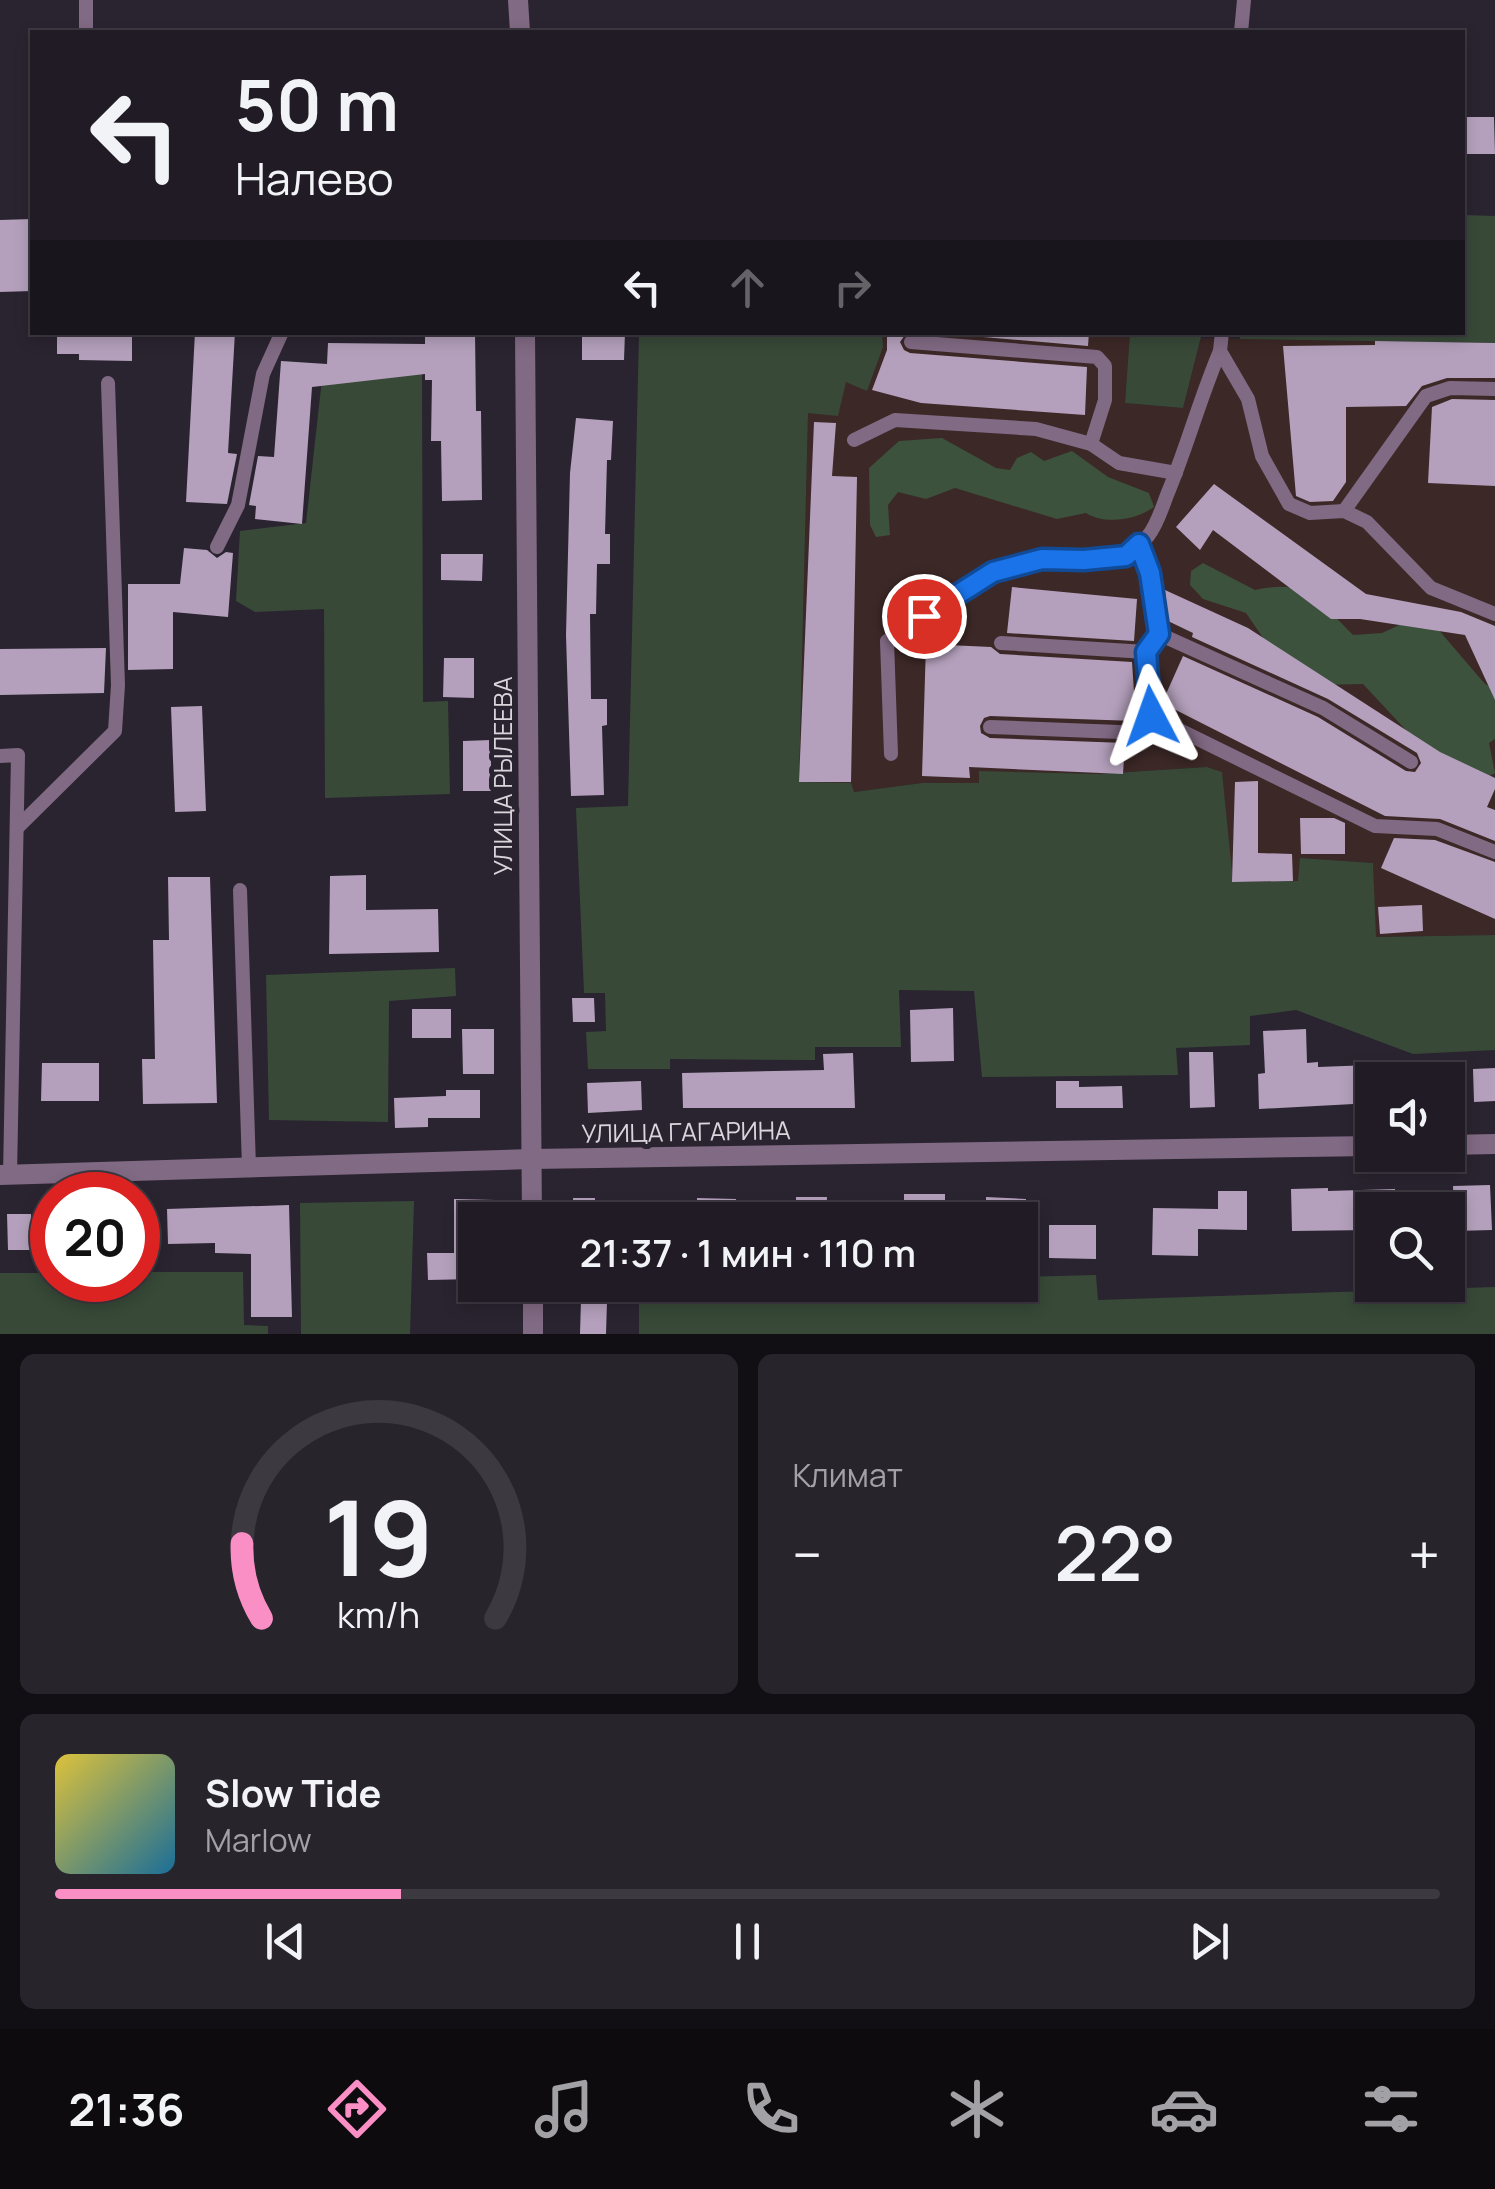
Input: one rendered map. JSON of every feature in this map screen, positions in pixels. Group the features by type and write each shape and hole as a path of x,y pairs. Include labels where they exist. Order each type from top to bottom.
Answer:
{"street":[{"path":"518,0 520,30"},
{"name":"УЛИЦА РЫЛЕЕВА","path":"525,335 532,1202"},
{"path":"1465,1144 1495,1144"},
{"name":"УЛИЦА ГАГАРИНА","path":"5,1175 531,1160 1355,1146"},
{"path":"532,1302 533,1334"}],"lane":[{"path":"86,0 86,30"},
{"path":"1240,30 1244,0"},
{"path":"217,547 238,505 263,374 281,335"},
{"path":"891,754 888,641 993,572 1042,559 1126,556 1151,533 1220,351 1222,335"},
{"path":"911,342 1096,357 1105,366 1105,400 1091,444"},
{"path":"1220,351 1248,400 1262,456 1289,504 1310,512 1344,510 1366,522 1431,588 1495,614"},
{"path":"17,828 115,731 118,685 108,383"},
{"path":"1344,510 1426,396 1450,388 1495,389"},
{"path":"854,440 895,420 1036,429 1091,444 1118,463 1176,473"},
{"path":"990,727 1145,732 1151,716 1146,652 1159,634 1150,573 1139,544"},
{"path":"1159,634 1323,708 1411,762"},
{"path":"1001,643 1146,652"},
{"path":"1151,716 1375,826 1437,829 1495,852"},
{"path":"0,756 18,755 5,1175"},
{"path":"240,890 249,1167"}],"shaded area":[{"path":"882,335 1130,335 1125,403 1183,408 1201,338 1495,343 1495,935 1375,937 1373,863 1301,858 1299,881 1232,882 1222,772 1208,767 1098,774 979,772 980,784 922,783 853,792 799,782 808,413 883,347"}],"green space":[{"path":"1465,215 1495,216 1495,343 1240,339 1240,335 1465,335"},
{"path":"639,335 882,335 883,347 867,391 846,382 838,416 808,413 799,782 851,783 854,792 922,783 979,783 979,771 1098,774 1207,767 1222,772 1233,882 1298,881 1300,858 1373,863 1376,937 1495,935 1495,1050 1413,1054 1296,1010 1250,1016 1250,1045 1176,1048 1178,1075 982,1077 974,991 899,990 901,1047 815,1047 815,1060 670,1059 670,1069 588,1069 586,1032 606,1031 605,993 584,993 576,808 628,806"},
{"path":"1130,335 1201,335 1183,408 1125,403"},
{"path":"422,374 423,702 448,701 450,794 325,798 324,609 255,612 236,601 240,531 306,523 322,379"},
{"path":"942,438 996,468 1010,470 1017,458 1031,452 1044,461 1072,451 1108,477 1149,493 1154,507 1120,519 1102,519 1086,513 1057,519 955,488 926,499 898,492 888,505 890,535 876,537 870,525 869,468 899,441"},
{"path":"1203,563 1255,590 1288,587 1312,595 1353,635 1382,633 1410,620 1437,628 1485,684 1495,689 1495,739 1489,743 1495,773 1484,779 1432,758 1363,684 1319,685 1270,648 1246,613 1203,599 1190,585 1191,571"},
{"path":"455,968 456,996 389,1001 388,1122 269,1120 266,975"},
{"path":"414,1201 410,1334 301,1334 300,1203"},
{"path":"160,1272 243,1272 244,1325 268,1326 268,1334 0,1334 0,1273 30,1273 30,1302 160,1302"},
{"path":"1096,1275 1098,1300 1355,1292 1355,1302 1465,1302 1465,1288 1495,1287 1495,1334 639,1334 639,1302 1038,1302 1038,1277"}],"building":[{"path":"1465,117 1494,117 1495,154 1465,154"},
{"path":"30,219 30,291 0,292 0,220"},
{"path":"57,335 132,335 132,361 79,360 79,354 57,354"},
{"path":"195,335 235,335 228,453 237,454 227,504 186,502"},
{"path":"425,335 475,335 482,500 442,501 441,441 431,441 432,380 425,380 425,374 312,387 302,524 255,519 256,506 249,505 258,456 274,457 281,361 327,364 328,343 425,344"},
{"path":"582,335 625,335 624,360 582,360"},
{"path":"887,335 905,335 900,342 910,353 1087,367 1085,415 921,403 872,390 887,350"},
{"path":"960,335 1089,335 1088,346"},
{"path":"1375,341 1495,343 1495,378 1447,378 1422,386 1406,406 1346,407 1346,482 1333,501 1310,502 1296,496 1283,346 1375,345"},
{"path":"1452,399 1495,400 1495,486 1428,483 1432,407"},
{"path":"576,418 613,421 611,460 607,460 605,534 610,534 610,564 597,564 596,614 590,614 591,699 607,699 607,725 602,726 604,795 571,796 566,635 570,473"},
{"path":"814,422 836,423 832,476 857,477 851,782 799,782"},
{"path":"1214,484 1366,594 1461,612 1495,626 1495,700 1465,635 1360,619 1331,619 1213,530 1200,550 1176,527"},
{"path":"184,548 207,550 217,558 226,552 233,553 228,617 173,612 173,669 128,670 128,584 180,584"},
{"path":"441,554 483,554 482,581 441,580"},
{"path":"1012,587 1137,599 1134,641 1007,633"},
{"path":"1165,590 1248,628 1440,752 1495,778 1487,807 1495,810 1495,841 1440,819 1385,816 1162,703 1183,656 1318,717 1406,771 1415,772 1421,763 1417,753 1328,699 1192,637 1193,633 1168,621"},
{"path":"926,644 991,647 1000,654 1132,662 1136,721 990,716 980,726 981,733 990,738 1125,743 1123,774 969,767 970,778 922,776"},
{"path":"106,648 104,693 0,695 0,649"},
{"path":"444,658 474,658 474,698 443,697"},
{"path":"202,706 206,811 175,812 171,707"},
{"path":"491,740 491,791 463,791 463,741"},
{"path":"1258,781 1258,853 1292,854 1293,881 1232,882 1235,782"},
{"path":"1300,818 1334,818 1345,823 1345,854 1301,854"},
{"path":"1394,838 1435,840 1495,862 1495,919 1381,868"},
{"path":"366,875 366,910 438,909 439,952 329,954 330,876"},
{"path":"168,877 210,877 217,1103 143,1104 142,1059 155,1059 153,940 169,940"},
{"path":"1422,905 1423,931 1380,934 1378,907"},
{"path":"572,998 594,998 595,1022 573,1022"},
{"path":"953,1008 954,1061 911,1062 910,1010"},
{"path":"412,1009 451,1009 451,1038 412,1038"},
{"path":"462,1029 494,1029 494,1074 463,1074"},
{"path":"1306,1029 1307,1063 1318,1062 1318,1067 1355,1066 1355,1104 1259,1109 1258,1074 1265,1073 1263,1031"},
{"path":"1189,1052 1213,1052 1215,1107 1190,1108"},
{"path":"853,1053 855,1108 683,1108 682,1073 824,1070 823,1054"},
{"path":"42,1063 99,1063 99,1101 41,1101"},
{"path":"1495,1068 1495,1101 1474,1102 1473,1069"},
{"path":"641,1081 642,1110 588,1113 587,1083"},
{"path":"1056,1081 1079,1081 1079,1087 1122,1086 1123,1108 1056,1108"},
{"path":"446,1090 480,1090 480,1118 428,1118 428,1127 395,1128 394,1098 446,1096"},
{"path":"1490,1185 1492,1230 1465,1231 1465,1192 1453,1192 1453,1186"},
{"path":"1291,1189 1395,1192 1355,1192 1355,1230 1292,1231"},
{"path":"1218,1191 1247,1191 1247,1230 1198,1229 1198,1256 1152,1255 1153,1208 1218,1209"},
{"path":"904,1194 945,1194 945,1202 904,1202"},
{"path":"796,1197 827,1197 827,1202 796,1202"},
{"path":"986,1197 1026,1199 1026,1202 986,1202"},
{"path":"573,1198 595,1198 595,1202 573,1202"},
{"path":"697,1198 736,1199 736,1202 697,1202"},
{"path":"454,1199 495,1200 458,1202 458,1279 428,1280 427,1253 454,1253"},
{"path":"289,1205 292,1317 251,1317 251,1254 215,1253 215,1243 168,1244 167,1209"},
{"path":"7,1214 30,1214 30,1250 8,1250"},
{"path":"1049,1225 1096,1225 1096,1259 1049,1258"},
{"path":"581,1302 607,1302 606,1334 580,1334"}],"route":[{"path":"924,616 993,572 1042,559 1126,556 1139,544 1150,573 1159,634 1146,652 1151,716"}]}
